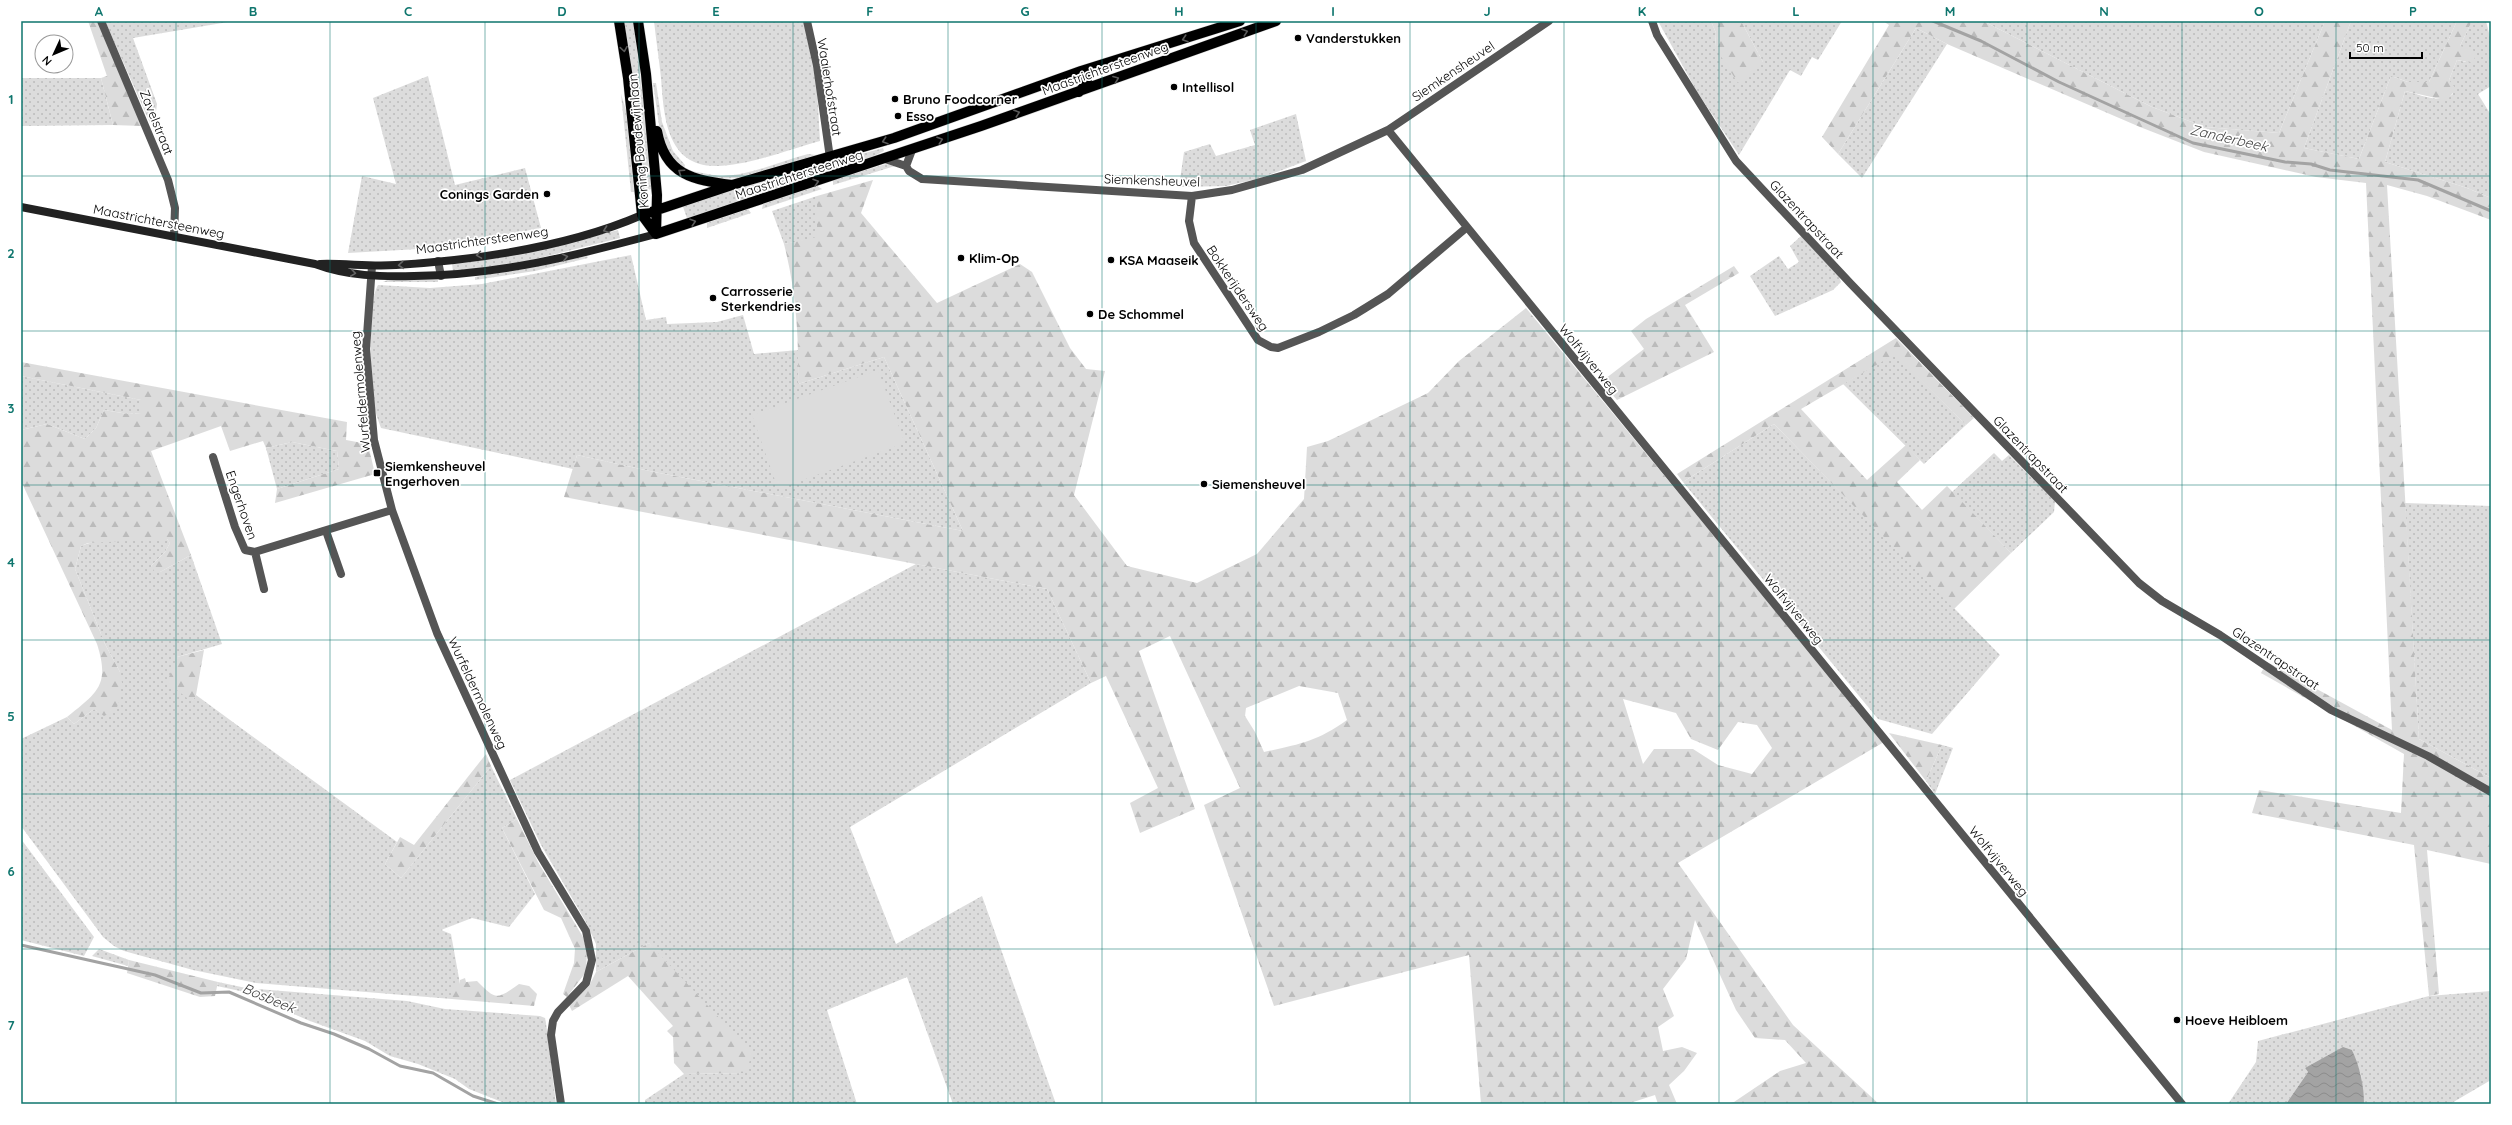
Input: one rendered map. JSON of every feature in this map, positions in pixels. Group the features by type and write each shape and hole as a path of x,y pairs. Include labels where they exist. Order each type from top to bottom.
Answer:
{"main road":[{"name":"Koning Boudewijnlaan","path":"619,21 628,78 642,215 656,234"},
{"name":"Koning Boudewijnlaan","path":"638,21 646,74 658,209 656,234"},
{"name":"Maastrichtersteenweg","path":"21,207 315,264 372,266 438,261 526,248 606,231 658,209 732,185 830,158 894,138 1081,71 1240,21"},
{"name":"Maastrichtersteenweg","path":"315,264 331,270 371,276 440,276 502,270 577,254 656,234 885,159 1079,92 1276,21"},
{"path":"1079,92 1087,83 1086,76 1081,71"},
{"path":"646,74 658,139 666,157 676,169 688,176 732,185"}],"street":[{"name":"Zavelstraat","path":"101,21 168,180 175,208 174,237"},
{"name":"Waaierhofstraat","path":"807,21 817,66 830,158"},
{"name":"Siemkensheuvel","path":"885,159 906,166 909,171 922,179 1192,196 1232,190 1302,170 1388,130 1549,21"},
{"name":"Glazentrapstraat","path":"1652,21 1657,36 1736,161 1856,290 2139,583 2162,601 2220,635 2331,710 2428,756 2491,792"},
{"name":"Wolfvijverweg","path":"1388,130 1466,228 2182,1104"},
{"path":"906,166 912,150"},
{"name":"Bokkerijdersweg","path":"1192,196 1189,221 1194,243 1258,340 1271,347 1278,348 1319,332 1388,294 1466,228"},
{"path":"438,261 440,276"},
{"name":"Wurfeldermolenweg","path":"372,266 366,348 372,425 381,473 392,510 438,633 531,837 586,931 592,960 586,983 558,1012 553,1021 551,1035 561,1104"},
{"name":"Engerhoven","path":"213,457 235,527 245,550 255,552 392,510"},
{"path":"326,531 341,574"},
{"name":"Engerhoven","path":"255,552 264,589"}],"green space":[{"path":"88,21 97,21 142,126 113,125 101,78 107,76"},
{"path":"105,21 234,21 133,38 157,104 155,119 150,123"},
{"path":"624,21 633,21 654,189 645,190"},
{"path":"654,21 804,21 817,88 820,141 755,160 729,165 717,166 700,164 687,158 678,149 671,137 667,123"},
{"path":"1658,21 1711,21 1716,33 1715,47 1763,62 1741,21 1842,21 1818,60 1812,57 1801,76 1790,70 1739,155 1696,90"},
{"path":"1711,21 1741,21 1763,62 1738,83 1715,47 1716,33"},
{"path":"1883,21 1983,21 2152,107 2205,127 2279,133 2325,21 2351,21 2304,148 2359,159 2391,76 2408,82 2429,82 2457,21 2472,21 2460,46 2472,49 2476,54 2473,63 2457,60 2449,80 2456,89 2448,99 2440,99 2405,91 2385,162 2467,188 2491,198 2491,220 2427,196 2387,185 2419,739 2491,778 2491,864 2427,850 2439,994 2429,996 2414,845 2252,813 2259,790 2401,813 2404,754 2261,673 2267,662 2392,730 2366,183 2316,177 2204,152 2140,127 1947,44 1916,28 1838,154 1822,137 1889,25"},
{"path":"1983,21 2325,21 2279,133 2205,127 2152,107"},
{"path":"2351,21 2457,21 2429,82 2408,82 2391,76 2359,159 2304,148"},
{"path":"2472,21 2486,21 2491,41 2491,86 2478,94 2491,115 2491,198 2467,188 2385,162 2405,91 2436,99 2442,99 2453,94 2449,80 2457,60 2466,62 2460,46"},
{"path":"1916,28 1947,44 1862,178 1838,154"},
{"path":"428,76 455,185 525,168 541,228 436,248 348,253 362,176 396,184 373,98"},
{"path":"21,78 101,78 113,125 21,126"},
{"path":"653,83 656,83 662,122 673,151 685,165 684,169 668,154 660,132"},
{"path":"621,94 626,110 634,192 631,192"},
{"path":"1296,114 1306,161 1261,178 1226,186 1179,187 1184,152 1210,144 1216,156 1255,145 1250,130"},
{"path":"883,148 884,151 856,165 688,221 682,204"},
{"path":"808,154 816,155 737,178 712,179 687,171 720,176 734,175"},
{"path":"886,164 895,166 833,185 833,180"},
{"path":"873,180 861,213 937,303 1020,264 1032,272 1070,348 1086,369 1105,371 1074,495 1127,566 1197,583 1257,554 1304,499 1307,447 1328,441 1428,393 1459,361 1526,308 1884,742 1678,863 1793,1025 1879,1104 1725,1104 1734,1102 1780,1071 1806,1063 1785,1040 1755,1038 1736,1010 1695,920 1686,959 1663,989 1674,1016 1658,1027 1663,1051 1682,1047 1697,1053 1684,1071 1669,1085 1677,1104 1658,1104 1655,1095 1627,1104 1481,1104 1469,955 1274,1006 1204,805 1240,788 1170,636 1139,651 1195,809 1140,833 1130,803 1158,788 1106,676 1091,683 1047,589 564,497 577,455 654,472 963,531 884,357 798,384 796,314 784,244 817,237 817,196","holes":["1299,686 1338,693 1347,720 1317,738 1288,747 1264,752 1255,732 1245,716 1246,708","1623,699 1676,713 1691,739 1718,750 1738,722 1757,725 1772,748 1752,774 1718,765 1693,749 1654,749 1643,764"]},
{"path":"817,186 822,189 762,209 763,204"},
{"path":"817,196 818,238 784,244 772,211"},
{"path":"748,209 751,213 707,228 707,223"},
{"path":"618,230 620,238 507,266 453,272 452,263 549,248"},
{"path":"1801,236 1839,276 1841,282 1833,290 1775,316 1750,276 1779,256 1788,269 1799,262 1790,246"},
{"path":"631,255 646,320 666,317 667,324 717,322 743,315 754,354 799,350 798,384 884,357 963,531 654,472 577,455 573,469 381,428 374,407 370,343 372,308 378,285 430,288 482,284"},
{"path":"587,256 588,258 535,271 475,280 475,277"},
{"path":"1734,266 1739,273 1685,305 1714,352 1617,400 1601,382 1644,349 1631,331 1646,319"},
{"path":"389,279 438,279 438,282 383,282"},
{"path":"1896,338 1974,418 1966,425 1895,354 1801,409 1867,480 1906,445 1920,460 1897,482 1922,510 1947,486 2011,553 1954,609 1774,424 1683,482 1677,474"},
{"path":"1895,353 1966,425 1924,464 1843,384"},
{"path":"21,362 347,422 346,440 368,444 375,474 275,503 277,489 339,469 337,451 292,442 266,448 263,441 230,451 221,426 151,451 191,555 160,572 155,572 151,566 165,552 170,543 167,539 88,543 81,546 75,569 105,644 120,672 122,683 116,710 104,716 94,709 74,724 67,717 94,694 101,679 101,658 97,644 21,481 21,430 47,424 85,439 96,428 104,410 128,414 141,413 141,400 21,376"},
{"path":"878,370 905,443 778,489 752,415"},
{"path":"21,376 141,400 142,413 128,414 104,410 96,428 85,439 47,424 21,430"},
{"path":"1774,424 2000,655 1932,734 1878,719 1683,482"},
{"path":"292,442 337,451 339,469 277,489 266,448"},
{"path":"1994,453 2002,461 2009,455 2055,501 2054,512 2011,553 1952,492"},
{"path":"2405,503 2491,506 2491,778 2419,739"},
{"path":"146,538 167,539 170,543 165,552 151,566 160,572 191,555 222,644 177,657 192,701 196,695 397,842 385,864 401,878 491,766 517,819 502,828 535,894 509,927 472,918 441,930 451,934 460,984 452,984 452,999 256,983 193,970 124,951 114,946 103,937 21,826 21,739 67,717 74,724 94,709 104,715 120,672 105,644 75,569 81,546 104,541"},
{"path":"916,564 1047,589 1091,683 850,827 896,944 982,896 1056,1104 953,1104 907,977 827,1010 857,1104 645,1104 645,1100 684,1074 746,1073 649,943 596,972 596,944 586,922 541,845 510,780"},
{"path":"204,650 196,695 192,702 167,682 177,657"},
{"path":"1889,733 1942,745 1926,781"},
{"path":"1942,745 1953,748 1935,794 1926,781"},
{"path":"486,754 491,766 401,878 385,864 400,837 414,845"},
{"path":"517,819 538,862 583,937 587,951 586,972 567,997 563,994 574,963 575,949 561,918 544,910 502,828"},
{"path":"21,839 94,937 84,956 21,940"},
{"path":"649,943 752,1053 746,1073 684,1074 674,1063 673,1037 667,1031 673,1026 628,976 572,1011 569,1005 589,986 596,972"},
{"path":"99,949 129,960 128,966 92,956"},
{"path":"129,960 218,982 215,996 200,997 127,973"},
{"path":"465,978 466,982 477,981 488,992 496,996 505,993 519,984 529,986 537,994 534,1006 452,999 452,984 460,984 460,980"},
{"path":"218,982 246,988 407,1001 445,1009 540,1016 545,1018 546,1023 556,1104 507,1104 469,1089 455,1079 418,1064 390,1056 365,1041 310,1021 240,991 217,986"},
{"path":"2491,991 2491,1080 2450,1104 2364,1104 2361,1075 2352,1050 2305,1068 2308,1072 2286,1104 2228,1104 2256,1062 2258,1041 2429,996"}],"water":[{"path":"2343,1047 2352,1050 2357,1063 2362,1083 2364,1104 2286,1104 2308,1072 2305,1068"}],"waterway":[{"name":"Zanderbeek","path":"1933,21 1981,41 2059,82 2193,143 2285,162 2311,164 2330,170 2418,180 2491,211"},
{"name":"Bosbeek","path":"21,945 155,975 201,993 229,992 301,1023 334,1034 369,1049 400,1066 433,1073 473,1096 498,1104"}],"place":[{"name":"Vanderstukken","path":"1298,38"},
{"name":"Intellisol","path":"1174,87"},
{"name":"Bruno Foodcorner","path":"895,99"},
{"name":"Esso","path":"898,116"},
{"name":"Conings Garden","path":"547,194"},
{"name":"Klim-Op","path":"961,258"},
{"name":"KSA Maaseik","path":"1111,260"},
{"name":"Carrosserie Sterkendries","path":"713,298"},
{"name":"De Schommel","path":"1090,314"},
{"name":"Siemkensheuvel Engerhoven","path":"377,473"},
{"name":"Siemensheuvel","path":"1204,484"},
{"name":"Hoeve Heibloem","path":"2177,1020"}]}
